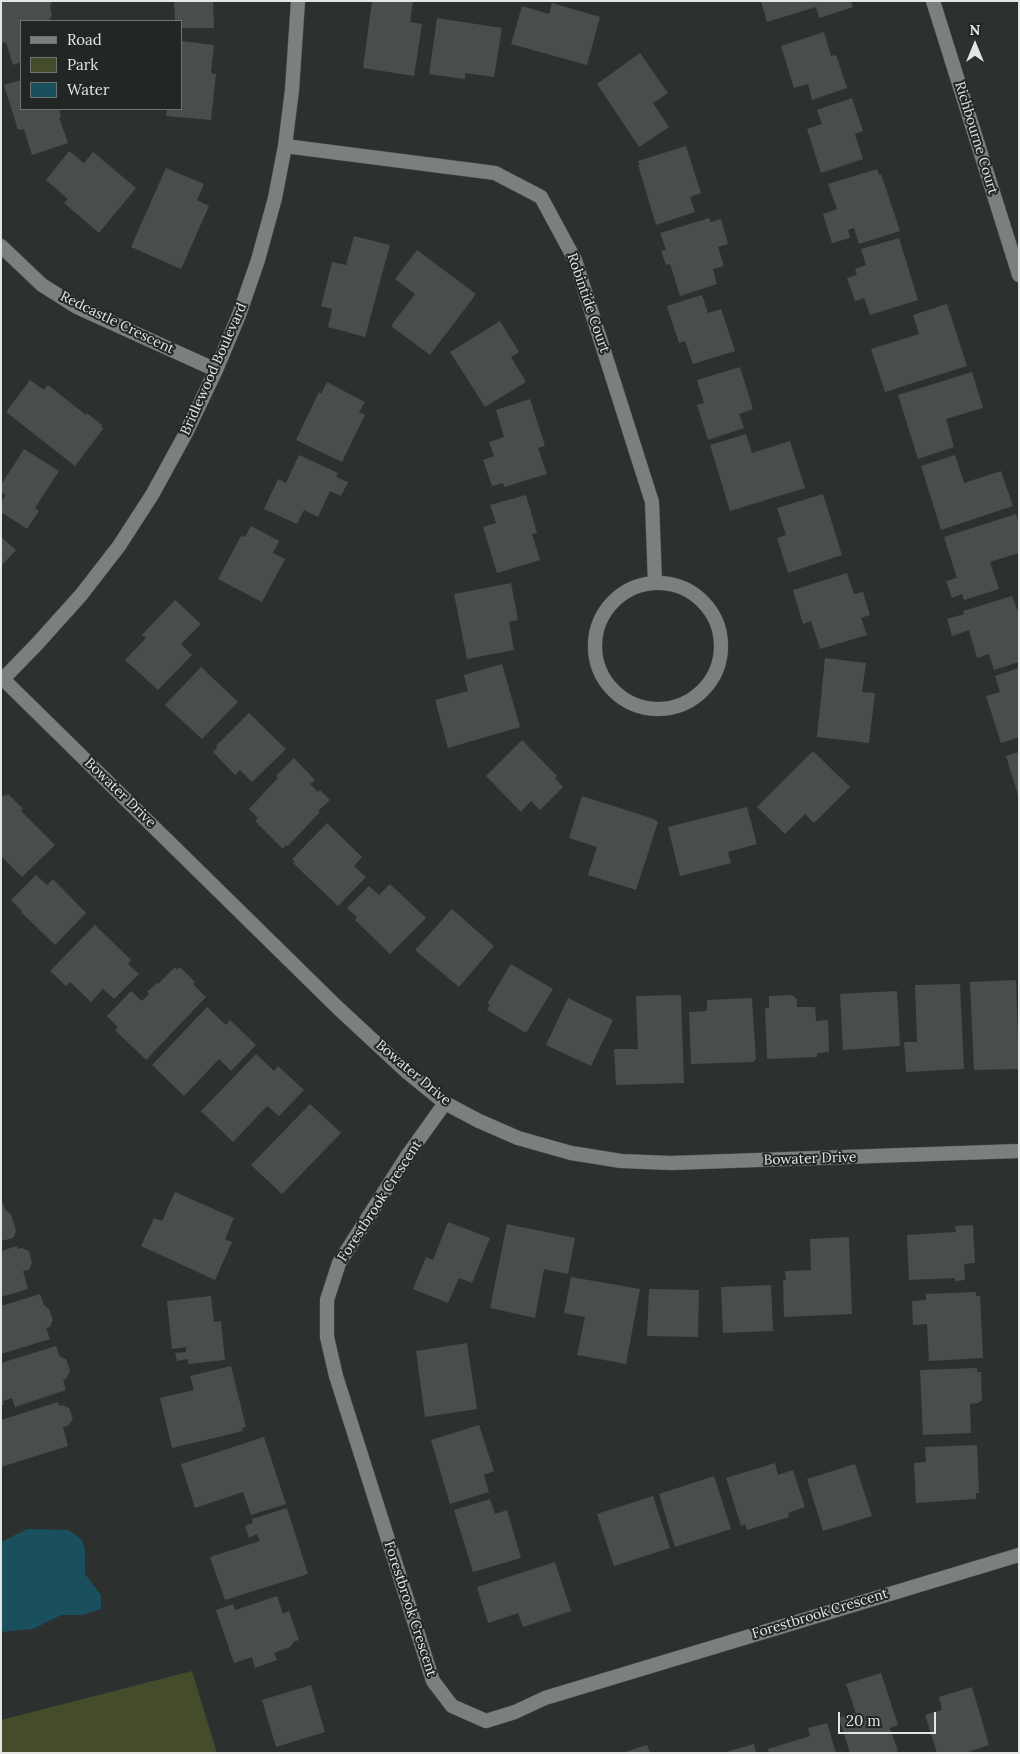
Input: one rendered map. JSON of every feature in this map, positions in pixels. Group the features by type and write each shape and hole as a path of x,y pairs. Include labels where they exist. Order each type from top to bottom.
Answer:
{"street":[{"name":"Bridlewood Boulevard","path":"2,680 81,595 119,546 152,494 182,441 216,370 239,315 258,260 274,198 285,146 292,90 298,1"},
{"name":"Richbourne Court","path":"933,1 1019,275"},
{"name":"Robintide Court","path":"285,146 495,173 541,197 575,260 652,502 655,583"},
{"name":"Redcastle Crescent","path":"1,246 42,285 77,307 216,370"},
{"path":"655,583 677,586 697,596 711,612 720,632 721,654 714,675 701,692 683,704 662,710 640,707 622,698 608,684 598,668 594,648 597,629 605,611 619,597 636,587 655,583"},
{"name":"Bowater Drive","path":"2,680 408,1072 445,1103 479,1120 518,1138 571,1153 622,1161 681,1163 1019,1151"},
{"name":"Forestbrook Crescent","path":"445,1103 407,1156 339,1263 327,1300 327,1337 336,1376 433,1681 452,1706 486,1721 515,1712 545,1698 1019,1555"}],"green space":[{"path":"192,1671 217,1753 1,1753 1,1720"}],"water":[{"path":"27,1529 69,1530 81,1539 85,1549 85,1574 101,1595 101,1609 82,1615 61,1615 33,1629 1,1632 1,1542"}],"building":[{"path":"1,1 52,1 50,7 52,15 50,20 20,20 20,62 13,65 6,42 1,43"},
{"path":"174,1 213,1 214,28 182,28 182,20 175,20"},
{"path":"372,1 413,1 410,22 422,24 414,76 363,68"},
{"path":"761,1 851,1 853,7 819,18 816,7 767,22"},
{"path":"552,3 600,17 587,65 511,44 522,6 549,14"},
{"path":"437,18 502,28 494,77 465,73 465,79 429,74"},
{"path":"824,32 831,56 836,55 847,88 812,100 808,84 794,88 781,46"},
{"path":"182,41 214,45 211,73 216,74 211,120 166,116 167,110 182,110"},
{"path":"640,53 668,93 653,103 669,127 639,147 597,84"},
{"path":"20,80 20,110 59,110 61,117 59,117 68,143 32,155 24,129 18,130 4,85"},
{"path":"852,98 863,131 855,134 863,159 821,173 807,129 822,124 817,110"},
{"path":"686,146 701,193 690,197 695,212 656,225 638,161"},
{"path":"69,151 84,163 93,152 136,188 99,233 64,203 68,199 46,180"},
{"path":"166,168 204,184 197,200 209,206 181,269 131,247"},
{"path":"877,169 879,175 881,174 900,231 859,244 854,228 848,230 850,238 832,243 823,214 837,209 828,184"},
{"path":"709,218 711,222 721,219 728,244 718,247 724,266 713,269 717,284 680,296 670,264 666,265 661,251 666,250 660,233"},
{"path":"354,236 390,245 365,337 328,327 332,309 321,306 332,262 346,265"},
{"path":"899,238 918,300 870,315 864,298 855,301 847,278 857,275 855,269 866,265 861,249"},
{"path":"417,250 476,294 430,355 391,326 415,294 395,279"},
{"path":"702,295 708,313 721,309 735,351 693,364 685,341 679,343 667,306"},
{"path":"947,304 967,366 885,392 871,349 919,334 913,315"},
{"path":"500,321 519,352 511,357 526,382 485,407 450,352"},
{"path":"740,367 753,409 739,414 744,428 708,440 697,405 704,403 697,380"},
{"path":"972,372 983,408 946,419 954,447 918,459 898,395"},
{"path":"30,380 44,390 48,385 102,425 103,429 75,466 6,412"},
{"path":"327,382 365,402 359,412 365,415 342,462 296,440 319,392 321,394"},
{"path":"530,399 545,446 538,448 547,474 504,487 503,483 492,486 483,460 494,456 489,442 504,437 496,410"},
{"path":"746,434 752,453 790,441 805,488 730,511 710,445"},
{"path":"24,449 59,471 35,508 39,511 27,529 1,512 1,502 6,495 1,492 1,485"},
{"path":"299,455 338,473 336,477 348,482 341,496 330,491 318,517 304,510 297,524 264,509 278,479 286,483"},
{"path":"955,455 964,483 1001,471 1013,506 941,530 921,466"},
{"path":"823,494 842,555 788,573 777,538 786,535 777,508"},
{"path":"526,495 537,533 532,534 540,560 497,573 483,527 496,523 490,505"},
{"path":"1016,514 1019,524 1019,553 990,562 999,589 964,600 962,594 952,598 946,581 957,578 944,537"},
{"path":"251,526 279,541 273,553 285,559 262,602 218,579 241,536 245,537"},
{"path":"1,537 16,550 1,566"},
{"path":"847,573 854,594 863,592 870,615 861,618 867,635 820,649 811,621 803,624 793,590"},
{"path":"511,583 518,620 509,622 514,650 467,659 454,594"},
{"path":"1012,596 1019,614 1019,662 994,670 989,654 977,658 969,630 952,636 947,619 964,614 963,611"},
{"path":"175,600 201,624 181,644 192,655 158,690 125,660 146,638 142,635"},
{"path":"825,658 866,663 862,692 875,693 869,743 817,737"},
{"path":"502,664 520,727 448,748 435,700 468,691 464,675"},
{"path":"201,667 238,702 202,739 165,705"},
{"path":"1019,668 1019,737 1001,743 986,696 1000,692 995,676"},
{"path":"249,713 286,749 252,782 240,770 235,775 213,752 217,748 216,746"},
{"path":"522,740 557,776 555,778 563,787 540,810 531,801 521,812 486,776"},
{"path":"813,751 850,787 814,823 805,814 785,834 757,807"},
{"path":"1019,752 1019,795 1018,795 1006,756"},
{"path":"294,758 315,780 310,784 318,792 320,790 330,800 288,846 286,845 283,849 255,821 258,818 249,809 278,778 276,776"},
{"path":"5,794 6,796 8,794 23,809 21,811 55,845 22,877 1,856 1,798"},
{"path":"582,796 654,819 658,822 636,890 588,875 597,847 569,838"},
{"path":"747,807 757,844 728,852 731,863 680,876 668,827"},
{"path":"327,823 362,857 354,866 366,877 338,906 293,863 295,862 292,859"},
{"path":"36,875 47,885 53,879 86,913 55,945 11,900"},
{"path":"390,884 426,918 390,954 355,920 357,917 347,908 369,886 379,895"},
{"path":"452,909 494,946 459,987 415,950"},
{"path":"95,925 131,960 128,964 139,974 114,999 103,989 91,1002 70,982 66,986 50,971"},
{"path":"511,964 553,989 526,1033 487,1010 490,1005 487,1004"},
{"path":"175,967 177,970 180,967 195,982 193,984 206,997 146,1060 115,1030 118,1027 107,1016 131,991 142,1001 149,994 147,992"},
{"path":"1016,980 1019,1069 974,1070 970,982"},
{"path":"960,984 964,1069 906,1072 904,1042 917,1042 915,985"},
{"path":"897,991 900,1046 843,1050 840,994"},
{"path":"681,995 684,1083 616,1085 614,1049 638,1049 636,996"},
{"path":"792,995 797,999 797,1007 815,1007 816,1021 828,1020 829,1052 817,1053 817,1057 767,1059 765,1008 769,1008 769,996"},
{"path":"568,998 613,1020 591,1066 546,1045"},
{"path":"752,998 756,1060 754,1062 691,1064 689,1012 707,1011 707,1000"},
{"path":"207,1007 226,1025 230,1020 256,1045 231,1071 219,1059 184,1096 152,1065"},
{"path":"256,1054 274,1071 278,1066 304,1090 279,1116 267,1106 233,1142 201,1111"},
{"path":"310,1104 341,1133 282,1194 251,1165"},
{"path":"175,1192 234,1218 225,1239 232,1242 215,1280 141,1246 154,1218 162,1221"},
{"path":"1,1199 6,1211 11,1214 16,1231 13,1238 1,1241"},
{"path":"448,1222 490,1238 472,1283 459,1278 448,1303 413,1289 426,1257 433,1260"},
{"path":"507,1224 575,1238 568,1274 544,1269 535,1318 490,1308"},
{"path":"973,1225 975,1263 964,1264 965,1280 955,1281 955,1278 909,1280 907,1235 956,1232 955,1226"},
{"path":"849,1237 852,1314 784,1317 783,1280 786,1280 785,1271 811,1270 810,1239"},
{"path":"17,1246 18,1249 21,1248 29,1251 32,1263 29,1270 23,1271 28,1289 1,1297 1,1251"},
{"path":"571,1277 640,1289 626,1364 577,1355 585,1317 564,1313"},
{"path":"771,1285 773,1331 723,1333 721,1287"},
{"path":"649,1289 699,1290 698,1337 647,1336"},
{"path":"976,1292 976,1296 980,1296 983,1358 929,1361 927,1324 913,1325 912,1301 926,1300 926,1294"},
{"path":"40,1294 53,1320 50,1327 46,1328 50,1339 1,1354 1,1306"},
{"path":"211,1296 214,1322 221,1321 225,1360 188,1364 188,1359 177,1361 175,1353 186,1352 186,1347 172,1349 167,1301"},
{"path":"467,1343 477,1409 425,1417 416,1351"},
{"path":"56,1346 60,1357 66,1359 70,1371 66,1379 63,1380 66,1390 15,1407 12,1398 3,1401 4,1405 1,1406 1,1363"},
{"path":"231,1366 246,1427 242,1428 243,1431 172,1448 160,1398 194,1390 190,1376"},
{"path":"977,1368 977,1372 981,1372 982,1401 970,1404 971,1433 923,1435 920,1370"},
{"path":"58,1402 59,1406 62,1405 69,1408 73,1419 68,1426 63,1427 68,1446 1,1467 1,1420"},
{"path":"479,1425 494,1471 484,1475 489,1492 450,1504 431,1440"},
{"path":"264,1437 286,1504 251,1515 243,1492 195,1508 181,1464"},
{"path":"977,1445 979,1493 976,1493 976,1499 916,1503 914,1463 926,1462 925,1447"},
{"path":"775,1463 778,1475 793,1470 805,1507 788,1513 789,1517 747,1530 745,1524 741,1526 726,1478"},
{"path":"855,1464 872,1516 823,1531 807,1479"},
{"path":"714,1476 731,1529 675,1547 659,1494"},
{"path":"653,1496 670,1548 614,1566 597,1514"},
{"path":"490,1499 495,1514 507,1510 521,1558 473,1572 454,1510"},
{"path":"287,1508 308,1574 225,1600 210,1557 260,1541 257,1534 249,1538 245,1526 253,1523 252,1519"},
{"path":"555,1562 571,1611 523,1627 518,1613 488,1623 477,1587"},
{"path":"277,1596 283,1614 289,1611 299,1640 293,1642 291,1647 274,1653 277,1660 255,1668 252,1657 234,1663 216,1610 233,1604 235,1610"},
{"path":"881,1673 898,1725 890,1728 898,1751 892,1753 850,1753 839,1718 856,1713 846,1684"},
{"path":"311,1685 325,1732 276,1747 262,1700"},
{"path":"972,1687 989,1745 965,1753 937,1753 925,1715 942,1710 939,1697"},
{"path":"827,1723 836,1753 769,1753 768,1749 810,1736 808,1728"},
{"path":"754,1744 756,1753 726,1753 726,1752"},
{"path":"647,1745 650,1753 625,1753 625,1752"}]}
